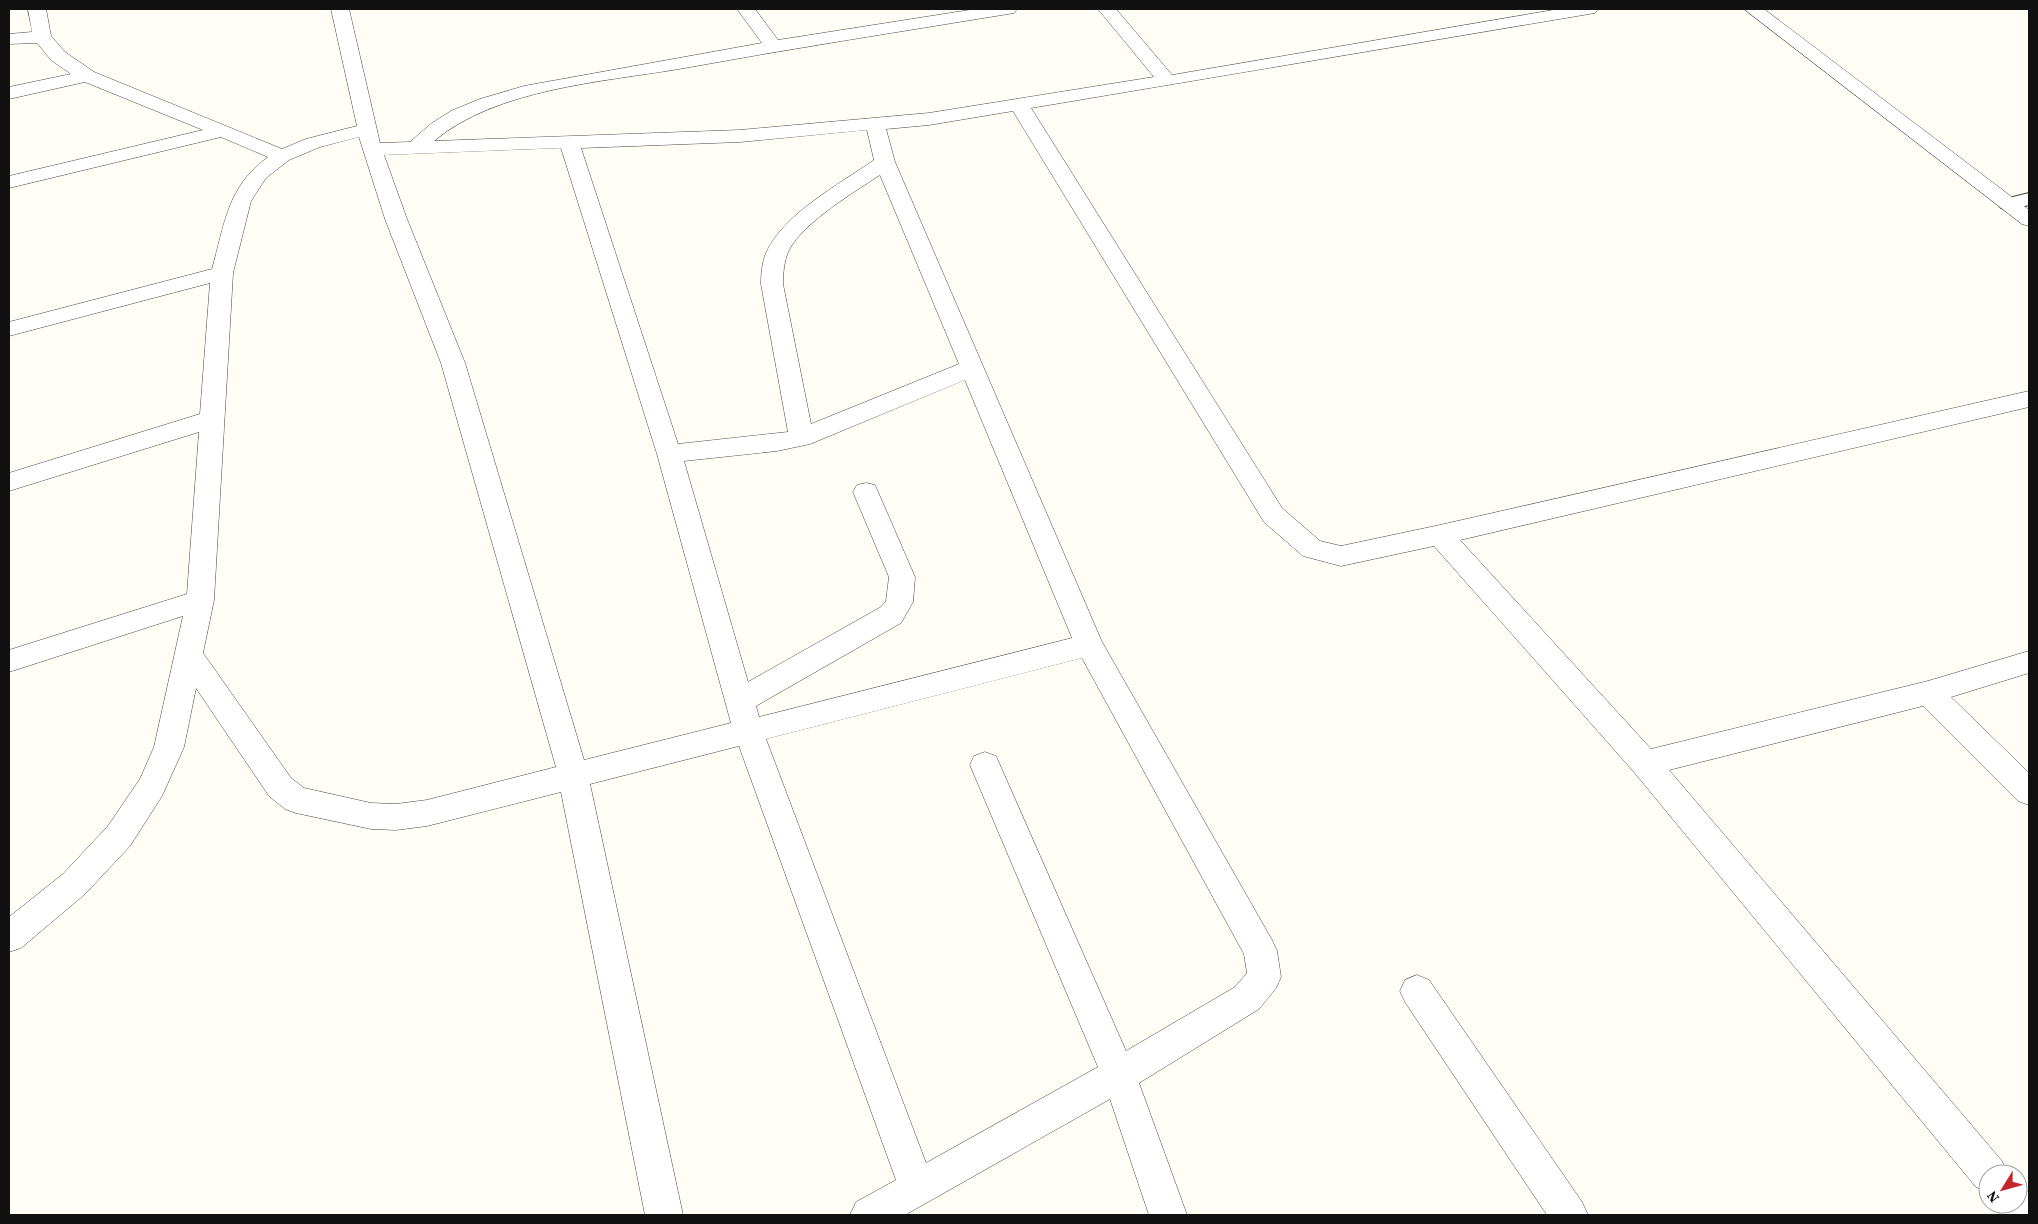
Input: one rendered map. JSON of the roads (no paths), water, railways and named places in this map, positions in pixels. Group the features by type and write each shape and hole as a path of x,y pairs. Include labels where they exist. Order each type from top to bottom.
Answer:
{"street":[{"path":"37,9 42,37 58,56 87,76 282,156"},
{"path":"340,9 370,139 396,219 453,363 573,775 664,1215"},
{"path":"746,9 774,47"},
{"path":"416,147 439,126 464,112 494,100 541,88 774,47 1008,9"},
{"path":"1107,9 1167,81"},
{"path":"9,937 74,884 119,836 150,788 169,747 200,600 222,272 241,202 258,174 282,156 313,143 370,139 416,147 740,136 930,119 1476,29 1537,12 1589,9"},
{"path":"1754,9 2029,220"},
{"path":"9,39 42,37"},
{"path":"9,93 87,76"},
{"path":"1019,105 1273,515 1312,549 1341,556 1440,535 2029,399"},
{"path":"870,1215 1120,1075 1247,998 1264,977 1260,951 1089,645 885,162 875,124"},
{"path":"9,182 222,132"},
{"path":"569,142 669,454 748,730 917,1188"},
{"path":"801,438 772,284 772,268 780,247 797,226 885,162"},
{"path":"9,329 222,272"},
{"path":"669,454 801,438 972,368"},
{"path":"9,482 212,419"},
{"path":"739,701 891,614 899,602 902,577 866,492"},
{"path":"1440,535 1645,763 1981,1164"},
{"path":"9,661 200,600"},
{"path":"188,654 280,786 296,800 371,816 396,817 427,813 1089,645"},
{"path":"1645,763 1928,693 2029,662"},
{"path":"1928,693 2029,792"},
{"path":"985,765 1120,1075 1168,1215"},
{"path":"1417,991 1569,1215"}],"lane":[{"path":"2008,204 2029,199"}]}
